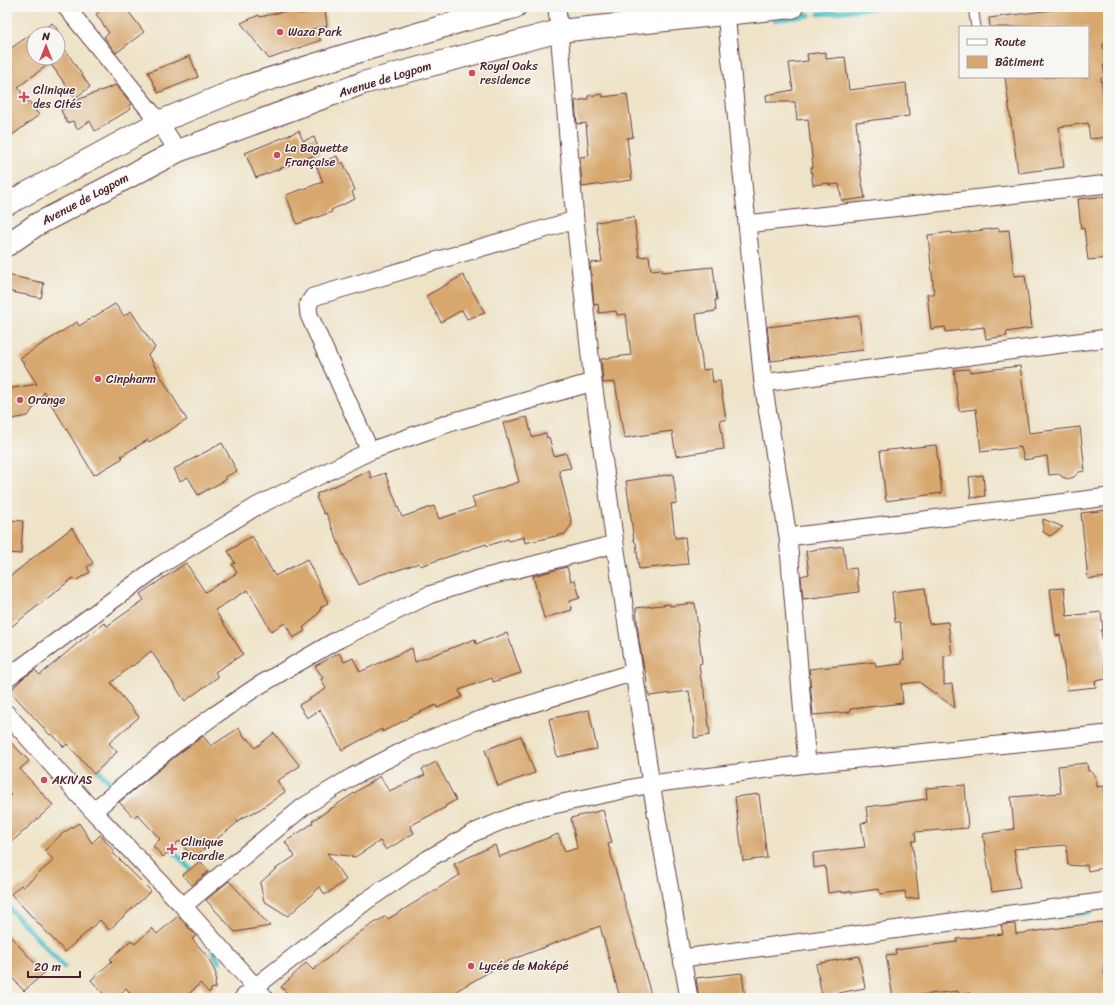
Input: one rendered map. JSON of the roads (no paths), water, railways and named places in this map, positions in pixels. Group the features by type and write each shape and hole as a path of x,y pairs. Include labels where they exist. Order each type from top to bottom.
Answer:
{"main road":[{"path":"9,197 159,122 244,87 343,56 515,7"},
{"name":"Avenue de Logpom","path":"7,245 36,225 178,151 363,84 480,51 559,31 792,7"}],"street":[{"path":"557,7 575,220 593,382 615,544 651,784 689,998"},
{"path":"68,8 159,122 178,151"},
{"path":"726,13 763,383 788,537 807,764"},
{"path":"747,224 1108,184"},
{"path":"370,450 310,315 308,305 313,297 575,220"},
{"path":"763,383 1108,338"},
{"path":"7,678 159,566 257,506 370,450 452,422 593,382"},
{"path":"788,537 1108,497"},
{"path":"93,811 175,744 215,715 258,686 337,640 429,595 479,579 615,544"},
{"path":"183,906 303,807 352,777 411,747 473,722 634,672"},
{"path":"7,714 93,811 183,906 254,994 366,902 428,859 473,834 525,811 651,784 807,764 1108,734"},
{"path":"683,958 1108,901"}],"lane":[{"path":"973,7 976,26"}],"waterway":[{"path":"819,14 877,7"},
{"path":"774,20 809,15"},
{"path":"94,766 116,789"},
{"path":"171,849 195,874"},
{"path":"7,906 64,967"},
{"path":"1026,921 1091,912"},
{"path":"213,951 219,962"}],"place":[{"name":"Waza Park","path":"280,32"},
{"name":"Royal Oaks residence","path":"472,73"},
{"name":"Clinique des Cités","path":"24,97"},
{"name":"La Baguette Française","path":"277,155"},
{"name":"Cinpharm","path":"98,379"},
{"name":"Orange","path":"20,400"},
{"name":"AKIVAS","path":"44,780"},
{"name":"Clinique Picardie","path":"172,849"},
{"name":"Lycée de Maképé","path":"471,966"}]}
